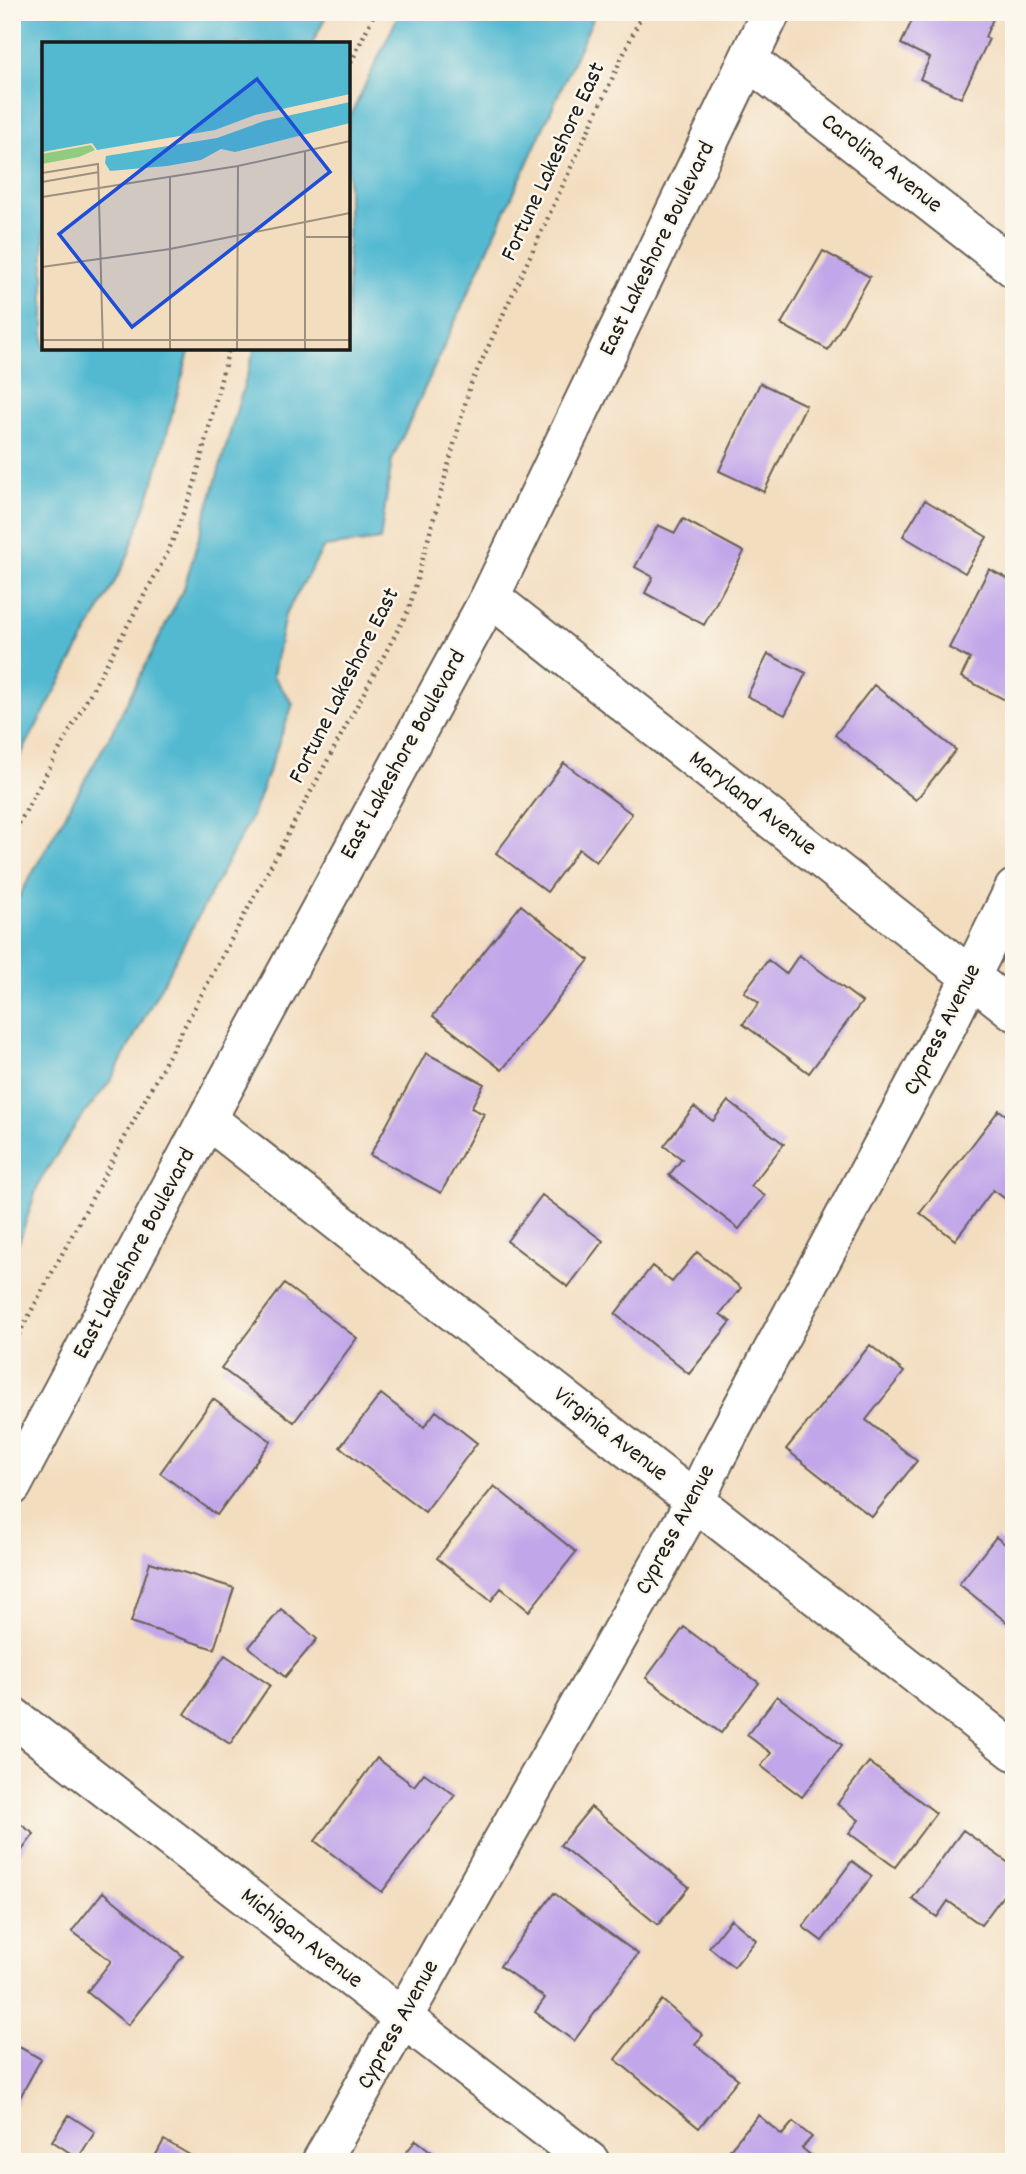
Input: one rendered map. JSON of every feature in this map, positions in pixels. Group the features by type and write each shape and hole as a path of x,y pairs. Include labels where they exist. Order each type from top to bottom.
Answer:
{"street":[{"name":"East Lakeshore Boulevard","path":"12,1486 206,1119 491,597 771,12"},
{"name":"Carolina Avenue","path":"748,60 1014,268"},
{"name":"Maryland Avenue","path":"491,597 1014,1011"},
{"name":"Cypress Avenue","path":"321,2162 695,1501 1014,889"},
{"name":"Virginia Avenue","path":"206,1119 1014,1751"},
{"name":"Michigan Avenue","path":"12,1716 590,2162"}],"path":[{"path":"350,65 374,12"},
{"name":"Fortune Lakeshore East","path":"12,1347 409,609 470,386 642,12"},
{"path":"12,836 168,552 194,485 228,350"}],"water":[{"path":"12,12 328,12 313,42 42,42 42,350 189,350 154,481 126,561 12,771"},
{"path":"400,12 596,12 392,460 380,540 324,547 285,615 273,676 293,704 252,816 111,1080 78,1122 39,1182 20,1239 12,1253 12,909 112,732 184,588 254,350 350,350 350,117"}],"building":[{"path":"916,12 996,12 985,37 989,39 961,98 920,79 930,58 901,44"},
{"path":"823,251 870,277 828,350 781,324"},
{"path":"760,383 806,405 764,492 719,471"},
{"path":"925,500 987,537 965,573 903,536"},
{"path":"683,519 744,552 704,625 645,593 653,577 635,567 658,525 675,533"},
{"path":"989,569 1014,582 1014,693 1009,702 961,677 970,659 949,648"},
{"path":"768,654 806,673 785,715 747,696"},
{"path":"874,685 956,750 916,800 835,735"},
{"path":"564,763 632,814 596,862 579,849 547,892 496,853"},
{"path":"521,905 589,960 502,1070 433,1016"},
{"path":"799,955 862,1002 809,1073 743,1024 759,1003 744,992 768,960 786,974"},
{"path":"426,1053 484,1084 471,1108 484,1114 441,1193 370,1155"},
{"path":"728,1101 784,1144 751,1186 765,1196 739,1229 669,1175 682,1159 664,1146 694,1107 713,1121"},
{"path":"999,1110 1014,1121 1014,1205 993,1190 955,1240 920,1213"},
{"path":"542,1195 603,1241 568,1287 507,1241"},
{"path":"697,1252 741,1288 720,1314 731,1322 689,1374 615,1314 652,1266 672,1282"},
{"path":"284,1284 357,1338 294,1422 221,1368"},
{"path":"870,1345 904,1372 866,1420 917,1461 872,1517 786,1449"},
{"path":"381,1394 424,1427 436,1411 477,1443 425,1512 340,1447"},
{"path":"213,1399 271,1441 217,1515 160,1473"},
{"path":"494,1486 576,1552 529,1611 501,1588 491,1601 437,1558"},
{"path":"996,1537 1014,1551 1014,1628 959,1584"},
{"path":"150,1562 234,1588 214,1649 131,1622"},
{"path":"281,1609 317,1639 285,1677 249,1647"},
{"path":"684,1627 759,1683 721,1733 646,1678"},
{"path":"225,1655 270,1685 230,1744 185,1714"},
{"path":"777,1696 842,1745 802,1797 761,1766 771,1753 747,1735"},
{"path":"377,1758 414,1786 424,1773 455,1795 382,1892 315,1841"},
{"path":"869,1762 936,1813 895,1867 849,1833 859,1820 837,1804"},
{"path":"591,1807 689,1887 658,1925 560,1845"},
{"path":"12,1818 34,1834 12,1864"},
{"path":"963,1830 1014,1867 1014,1881 981,1925 948,1901 937,1917 912,1899"},
{"path":"852,1861 872,1876 822,1941 803,1927"},
{"path":"103,1892 183,1956 128,2025 87,1992 111,1961 72,1931"},
{"path":"554,1893 638,1954 574,2041 535,2012 545,1998 500,1966"},
{"path":"731,1919 756,1940 734,1967 709,1947"},
{"path":"662,2000 703,2035 695,2044 738,2079 699,2128 615,2059"},
{"path":"12,2043 41,2059 12,2112"},
{"path":"69,2115 95,2132 78,2158 52,2141"},
{"path":"758,2115 782,2135 793,2122 812,2137 802,2148 819,2162 734,2162 739,2155 730,2149"},
{"path":"164,2140 202,2162 152,2162"},
{"path":"416,2140 445,2162 399,2162"}]}
